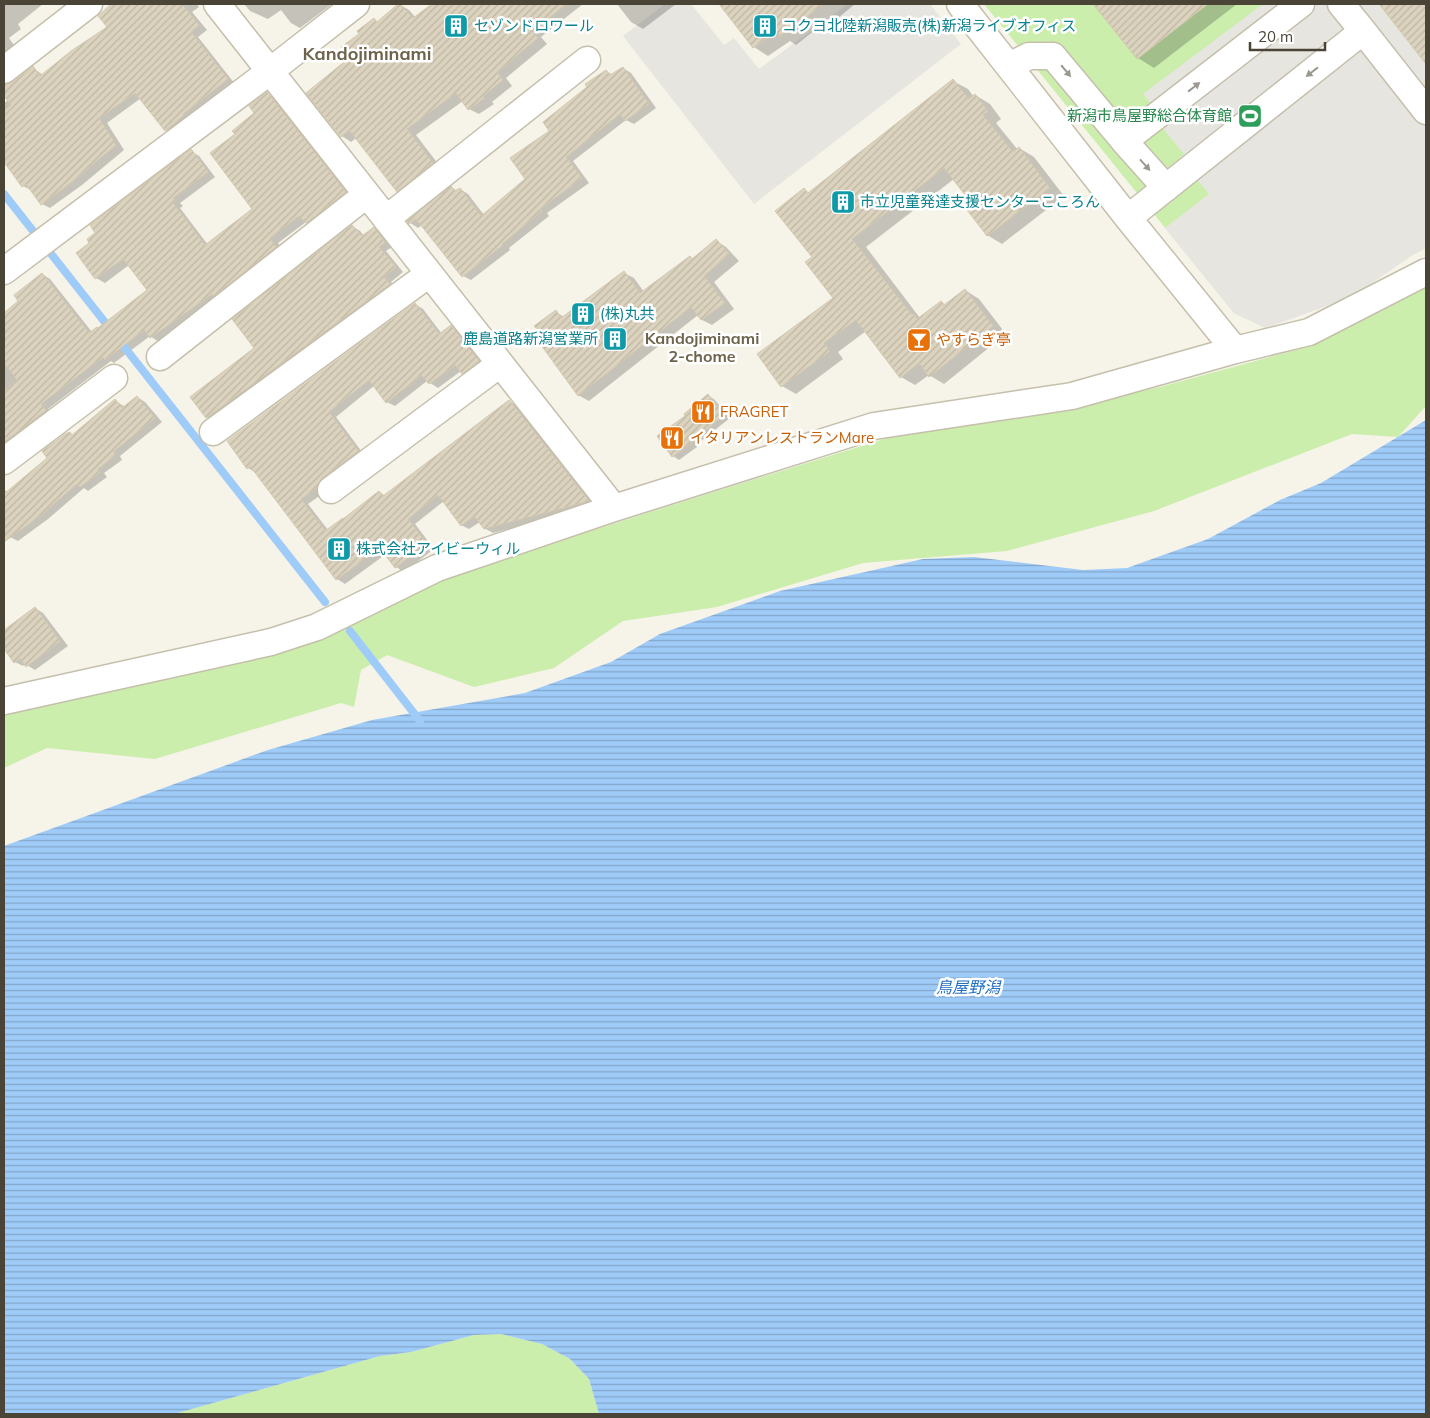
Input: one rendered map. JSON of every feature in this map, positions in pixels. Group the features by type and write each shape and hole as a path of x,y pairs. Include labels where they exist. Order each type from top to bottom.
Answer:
{"street":[{"path":"4,70 89,4"},
{"path":"217,4 614,508"},
{"path":"4,271 269,72 356,4"},
{"path":"960,4 1128,218 1235,350"},
{"path":"1124,141 1301,4"},
{"path":"1341,4 1426,111"},
{"path":"1128,218 1363,31"},
{"path":"1009,66 1029,56 1053,56 1166,188"},
{"path":"386,219 587,60"},
{"path":"160,357 366,194"},
{"path":"7,695 271,642 318,627 437,568 614,508 874,426 1072,396 1235,350 1309,332 1426,272"},
{"path":"213,432 429,274"},
{"path":"331,490 500,364"},
{"path":"4,461 114,378"}],"green space":[{"name":"新潟市鳥屋野総合体育館","path":"984,4 1426,4 1426,248 1266,328 1234,313"},
{"path":"1426,288 1426,406 1398,437 1352,434 1154,511 1007,551 863,563 717,607 623,621 554,668 474,687 387,655 361,670 354,707 341,703 155,759 47,748 4,768 4,715 30,706 423,585 897,435 1027,417 1160,387 1307,347"},
{"path":"501,1334 542,1344 570,1359 589,1379 599,1414 174,1414 380,1356 411,1352 474,1335"}],"shaded area":[{"path":"665,4 691,4 724,45 734,38 759,69 848,4 930,4 961,44 754,204 623,36"},
{"name":"新潟市鳥屋野総合体育館","path":"1263,4 1379,4 1426,64 1426,248 1414,254 1352,297 1266,328 1234,313 1165,228 1209,194 1179,158 1184,154 1161,126 1167,122 1143,94"}],"water":[{"name":"鳥屋野潟","path":"1426,420 1426,1414 599,1414 589,1379 570,1359 542,1344 501,1334 474,1335 411,1352 380,1356 174,1414 4,1414 4,846 268,750 372,720 525,693 611,662 660,634 780,591 923,559 974,557 1083,570 1127,568 1208,539 1280,500 1321,483"}],"building":[{"path":"111,4 182,4 199,25 191,32 228,79 183,114 165,131 135,93 99,118 116,145 41,205 26,184 22,187 4,162 4,111 11,105 4,96 4,85 13,82 33,66 40,76 71,51 107,27 98,16"},
{"path":"398,4 413,18 432,4 567,4 532,31 538,38 497,72 503,80 483,96 484,98 468,110 456,93 407,129 433,163 397,192 349,130 341,137 306,93 349,58 341,47 359,34 357,31 374,18 377,22"},
{"name":"コクヨ北陸新潟販売(株)新潟ライブオフィス","path":"719,4 823,4 781,37 777,31 753,48"},
{"path":"1093,4 1208,4 1137,59"},
{"path":"1379,4 1426,4 1426,64"},
{"path":"623,67 649,104 625,121 620,114 566,157 582,178 540,209 542,211 462,277 416,219 409,224 407,221 451,186 455,191 460,188 481,216 525,179 510,158 549,131 543,122 587,87 585,84 606,70 610,75"},
{"path":"953,79 969,99 975,94 988,111 983,115 1013,152 1019,147 1050,188 987,236 967,210 973,205 944,168 852,239 917,319 941,301 944,305 965,289 993,326 929,377 919,363 900,378 856,320 824,343 830,351 781,387 757,354 833,298 805,262 812,257 775,211 804,188 808,193"},
{"path":"267,92 346,192 306,223 299,216 270,238 276,247 214,296 212,294 150,338 144,330 105,360 103,357 41,404 46,410 4,442 4,391 17,380 4,363 4,313 18,301 14,295 42,273 89,333 147,290 123,259 95,279 76,253 89,243 87,239 95,233 90,225 191,149 208,172 173,198 175,201 173,203 205,245 252,209 210,153 235,134 232,131 254,113 249,106"},
{"path":"352,225 362,236 374,227 385,242 379,247 396,267 384,277 390,284 206,418 190,397 254,348 232,319"},
{"path":"716,239 729,254 704,276 725,303 701,320 691,307 578,396 533,334 538,330 534,326 556,310 561,318 624,271 640,293 690,256 692,259"},
{"path":"415,303 439,334 451,325 479,361 462,374 455,365 429,384 421,375 386,403 369,380 329,412 358,451 322,478 317,488 301,499 325,531 379,491 383,496 509,400 589,501 484,529 474,516 461,526 438,495 408,519 427,544 395,568 380,548 336,580 250,466 247,469 227,441"},
{"path":"708,394 724,415 692,443 672,457 657,436 685,416 684,414"},
{"path":"137,396 155,418 113,452 116,455 98,469 100,472 80,487 77,484 41,515 4,542 4,494 47,458 42,451 65,434 70,432 72,435 115,399 122,408"},
{"path":"35,607 60,641 26,667 20,658 14,663 4,649 4,630"}],"waterway":[{"path":"4,194 111,330"},
{"path":"118,339 325,602"},
{"path":"350,631 420,721"}],"place":[{"name":"セゾンドロワール","path":"456,26"},
{"name":"コクヨ北陸新潟販売(株)新潟ライブオフィス","path":"765,26"},
{"name":"新潟市鳥屋野総合体育館","path":"1250,116"},
{"name":"市立児童発達支援センターこころん","path":"843,202"},
{"name":"(株)丸共","path":"583,314"},
{"name":"鹿島道路新潟営業所","path":"615,339"},
{"name":"やすらぎ亭","path":"919,340"},
{"name":"FRAGRET","path":"703,412"},
{"name":"イタリアンレストランMare","path":"672,438"},
{"name":"株式会社アイビーウィル","path":"339,549"}],"district":[{"name":"Kandojiminami","path":"367,54"},
{"name":"Kandojiminami 2-chome","path":"702,347"}]}
